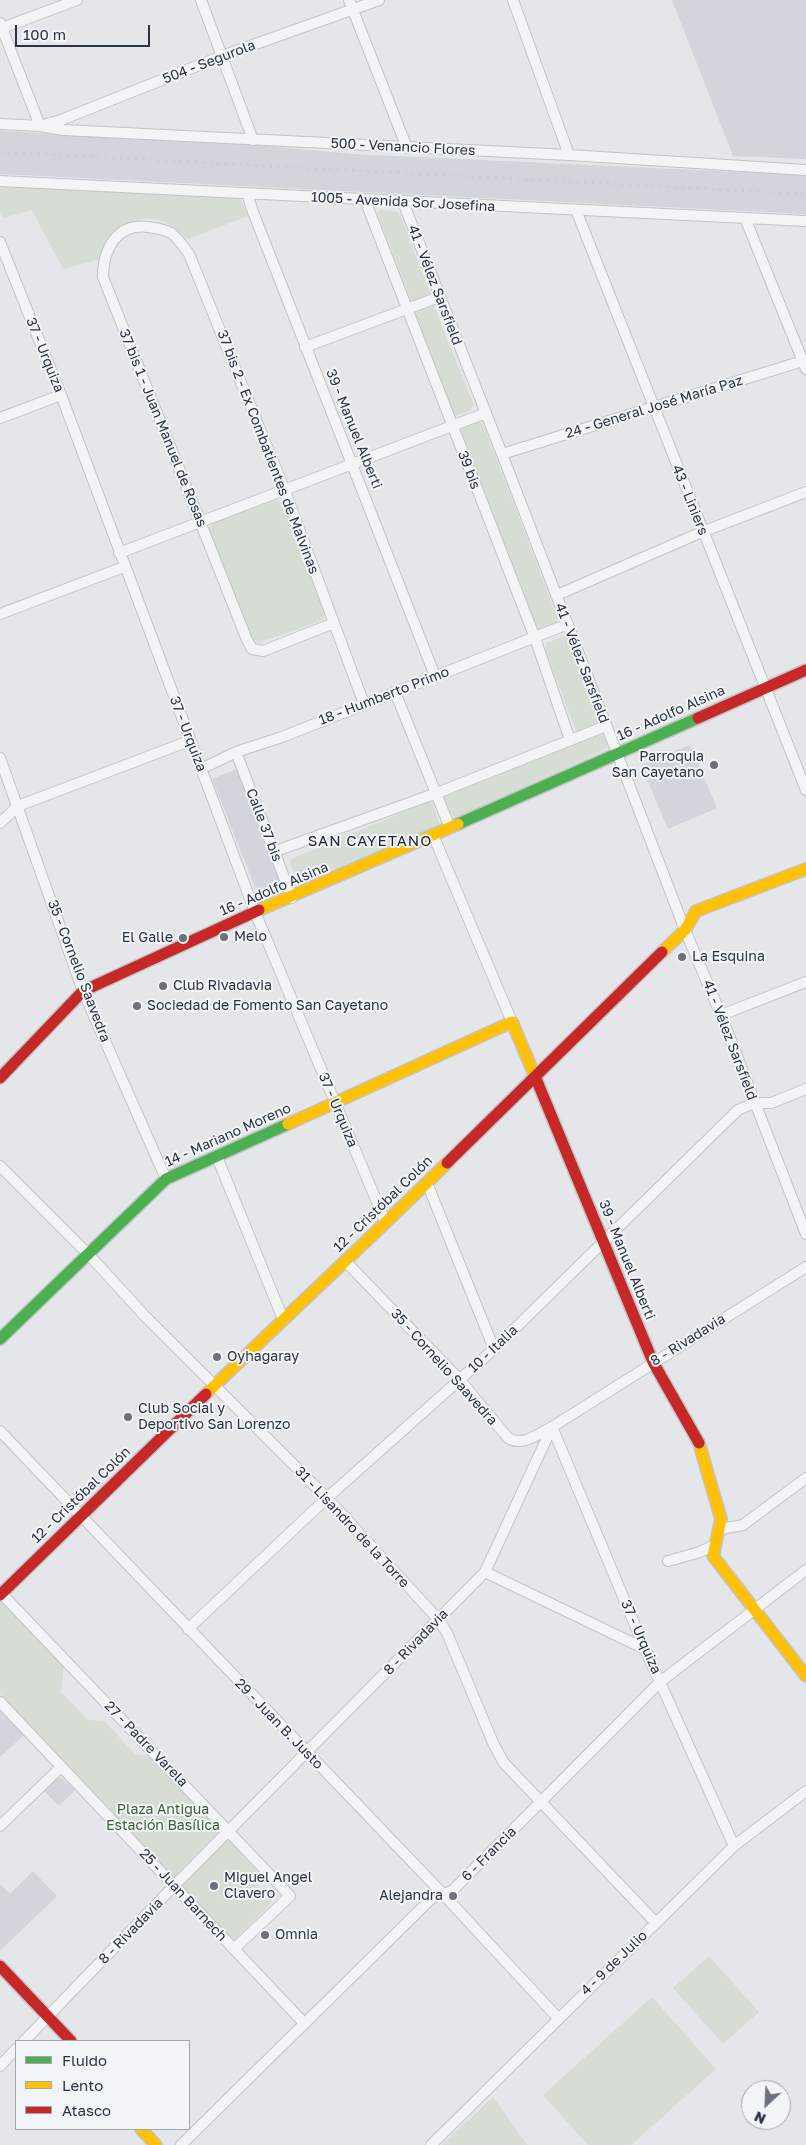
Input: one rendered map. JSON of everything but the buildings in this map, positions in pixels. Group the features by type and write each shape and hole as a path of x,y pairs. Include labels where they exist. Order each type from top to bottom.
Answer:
{"street":[{"path":"40,126 1,25 77,0"},
{"path":"201,0 253,140"},
{"name":"504 - Segurola","path":"40,126 61,120 351,5 379,0"},
{"path":"513,0 569,155"},
{"path":"351,5 407,148"},
{"name":"500 - Venancio Flores","path":"0,124 40,126 64,130 569,155 806,170"},
{"name":"1005 - Avenida Sor Josefina","path":"0,181 806,221"},
{"name":"39 - Manuel Alberti","path":"248,193 253,212 305,347 435,676"},
{"name":"39 bis","path":"365,200 535,638 570,740"},
{"name":"41 - Vélez Sarsfield","path":"403,202 557,595 685,930 721,1015 754,1103 802,1211 806,1234"},
{"name":"43 - Liniers","path":"576,210 702,532 806,790"},
{"path":"745,218 805,363"},
{"name":"37 bis 2 - Ex Combatientes de Malvinas","path":"144,226 159,228 171,233 189,254 285,491 364,704"},
{"name":"37 bis 1 - Juan Manuel de Rosas","path":"144,226 127,227 118,235 107,251 103,264 103,277 247,640 252,649 263,650 334,624"},
{"name":"37 - Urquiza","path":"0,242 61,395 189,741 256,912 385,1221"},
{"path":"305,347 439,297"},
{"name":"24 - General José María Paz","path":"502,454 805,363"},
{"path":"0,418 61,395"},
{"path":"119,553 486,413"},
{"path":"557,595 702,532 806,492"},
{"path":"0,614 124,567"},
{"name":"18 - Humberto Primo","path":"201,769 236,752 282,737 568,624"},
{"name":"16 - Adolfo Alsina","path":"0,1078 84,991 256,912 292,898 806,670"},
{"path":"395,692 450,828"},
{"path":"274,852 437,794 606,726"},
{"path":"0,823 18,806 189,741"},
{"name":"Calle 37 bis","path":"236,752 292,898"},
{"name":"35 - Cornelio Saavedra","path":"0,758 84,991 166,1179"},
{"name":"39 - Manuel Alberti","path":"433,835 652,1362 699,1443 716,1501 721,1529"},
{"name":"12 - Cristóbal Colón","path":"0,1593 283,1319 346,1262 385,1221 427,1183 685,930 696,911 806,869"},
{"path":"721,1015 806,982"},
{"name":"14 - Mariano Moreno","path":"0,1339 166,1179 335,1104 512,1022"},
{"name":"10 - Italia","path":"188,1629 327,1498 494,1349 738,1110 754,1103 771,1102 806,1089"},
{"path":"217,1157 283,1319"},
{"name":"31 - Lisandro de la Torre","path":"0,1166 89,1255 144,1315 327,1498 438,1619 447,1633 494,1745 504,1763 656,1922"},
{"path":"427,1183 494,1349"},
{"name":"35 - Cornelio Saavedra","path":"346,1262 460,1380 508,1438 515,1442 522,1442 552,1427"},
{"name":"8 - Rivadavia","path":"25,2040 174,1886 230,1832 485,1572 552,1427 652,1362 806,1267"},
{"name":"37 - Urquiza","path":"552,1427 645,1649 734,1846"},
{"name":"29 - Juan B. Justo","path":"0,1431 442,1893 558,2018"},
{"path":"806,1478 742,1525 721,1529 714,1545 713,1556 806,1676"},
{"path":"668,1560 700,1552 714,1545"},
{"name":"6 - Francia","path":"181,2145 432,1898 452,1891 660,1682 806,1570"},
{"path":"485,1572 645,1649"},
{"name":"27 - Padre Varela","path":"0,1593 290,1896 234,1949"},
{"name":"25 - Juan Barnech","path":"0,1702 304,2023"},
{"path":"0,1826 61,1766"},
{"name":"4 - 9 de Julio","path":"431,2145 734,1846 806,1792"},
{"path":"0,1966 44,2020 57,2040"},
{"path":"0,1980 44,2020 70,2040"},
{"path":"0,2066 15,2050"},
{"path":"142,2130 156,2145"},
{"path":"155,2130 170,2145"}],"shaded area":[{"path":"672,0 806,0 806,159 733,156"},
{"path":"0,131 227,142 352,154 806,175 806,214 0,174"},
{"path":"690,745 717,808 668,829 641,765"},
{"path":"241,767 286,891 263,899 259,897 212,779"},
{"path":"0,1711 24,1735 0,1757"},
{"path":"56,1777 65,1780 75,1790 59,1806 42,1789"},
{"path":"33,1871 57,1896 0,1951 0,1884 10,1894"}],"green space":[{"path":"0,185 240,197 248,216 188,239 169,224 147,218 136,220 126,224 117,231 104,248 100,259 63,269 32,210 4,218 0,211"},
{"path":"380,210 396,211 400,214 430,292 428,296 414,302 411,300 377,213"},
{"path":"433,304 474,405 470,410 461,414 453,415 411,312"},
{"path":"479,420 484,426 559,622 559,624 537,632 458,428"},
{"path":"275,500 283,504 325,614 323,620 259,643 251,639 209,531 210,526 217,521"},
{"path":"564,636 567,638 601,723 577,733 545,650 547,643"},
{"path":"600,734 606,736 608,745 605,750 458,817 452,816 443,797 446,794"},
{"path":"428,802 433,804 440,824 437,828 305,882 300,882 296,879 290,863 293,858"},
{"name":"Plaza Antigua Estación Basílica","path":"0,1599 64,1665 61,1692 88,1720 104,1721 135,1754 150,1756 256,1869 257,1884 272,1902 234,1941 0,1694"},
{"path":"709,1956 759,2012 723,2044 673,1988"},
{"path":"652,1997 716,2069 631,2145 588,2145 543,2095"},
{"path":"493,2097 527,2145 442,2145"}],"railway":[{"path":"0,152 806,194"}],"traffic: fast":[{"path":"458,824 698,718"},
{"path":"0,1339 166,1179 288,1124"}],"traffic: slow":[{"path":"259,910 458,824"},
{"path":"662,952 685,930 696,911 806,869"},
{"path":"288,1124 512,1022 537,1081"},
{"path":"206,1394 447,1163"},
{"path":"699,1443 721,1519 713,1556 806,1676"},
{"path":"142,2130 156,2145"}],"traffic: jam":[{"path":"698,718 806,670"},
{"path":"0,1078 83,991 259,910"},
{"path":"447,1163 662,952"},
{"path":"537,1081 653,1362 699,1443"},
{"path":"0,1595 206,1394"},
{"path":"0,1966 70,2040"}],"place":[{"name":"Parroquia San Cayetano","path":"714,765"},
{"name":"Melo","path":"224,937"},
{"name":"El Galle","path":"183,938"},
{"name":"La Esquina","path":"682,957"},
{"name":"Club Rivadavia","path":"163,986"},
{"name":"Sociedad de Fomento San Cayetano","path":"137,1006"},
{"name":"Oyhagaray","path":"217,1357"},
{"name":"Club Social y Deportivo San Lorenzo","path":"128,1417"},
{"name":"Miguel Angel Clavero","path":"214,1886"},
{"name":"Alejandra","path":"453,1896"},
{"name":"Omnia","path":"265,1935"}],"district":[{"name":"SAN CAYETANO","path":"370,841"}]}
